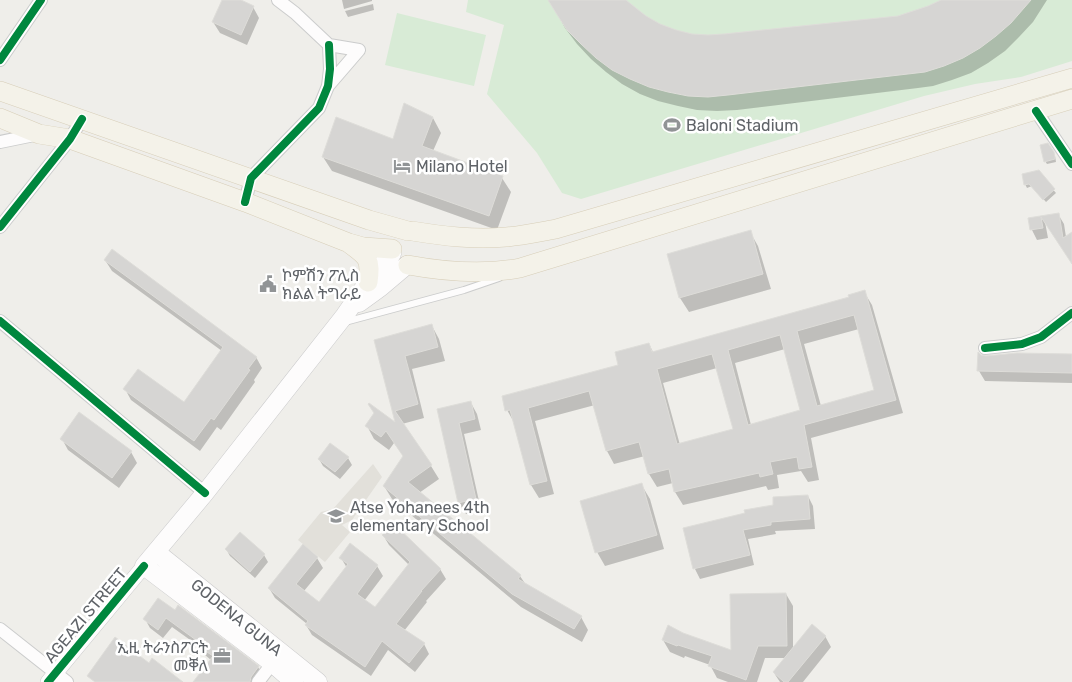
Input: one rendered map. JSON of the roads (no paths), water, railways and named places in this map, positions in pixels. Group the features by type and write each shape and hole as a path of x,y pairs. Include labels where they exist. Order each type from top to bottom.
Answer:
{"main road":[{"path":"0,91 369,220 410,231 439,236 473,238 507,237 556,229 1072,78"},
{"path":"341,320 375,272 400,258 452,272 502,271 520,268 1072,99"},
{"path":"0,118 40,134 70,139 245,202 349,244 363,247 400,258 418,263 421,260 426,245 421,236 410,231 403,232 394,238 400,258 381,287 367,296 341,320"},
{"path":"349,244 364,254 368,260 370,266 368,282"},
{"name":"AGEAZI STREET","path":"144,566 205,493 341,320"},
{"name":"GODENA GUNA","path":"156,552 277,658 294,682"},
{"name":"GODENA GUNA","path":"144,566 277,658 318,682"}],"street":[{"path":"0,60 41,0"},
{"path":"278,0 330,45 359,50 328,86"},
{"path":"245,202 251,178 319,108 328,86 330,45"},
{"path":"1036,111 1072,164"},
{"path":"0,227 70,139 82,120"},
{"path":"0,142 40,134"},
{"path":"985,348 1022,344 1041,337 1072,313"},
{"path":"0,321 205,493"},
{"name":"AGEAZI STREET","path":"57,679 144,566"},
{"path":"0,629 57,679"},
{"path":"258,682 277,658"}],"lane":[{"path":"341,320 464,290 500,278 520,268"}],"place":[{"name":"Baloni Stadium","path":"672,125"},
{"name":"Milano Hotel","path":"402,166"},
{"name":"ኮምሽን ፖሊስ ክልል ትግራይ","path":"268,284"},
{"name":"Atse Yohanees 4th elementary School","path":"336,516"},
{"name":"ኢዚ ትራንስፖርት መቐለ","path":"222,656"}]}
